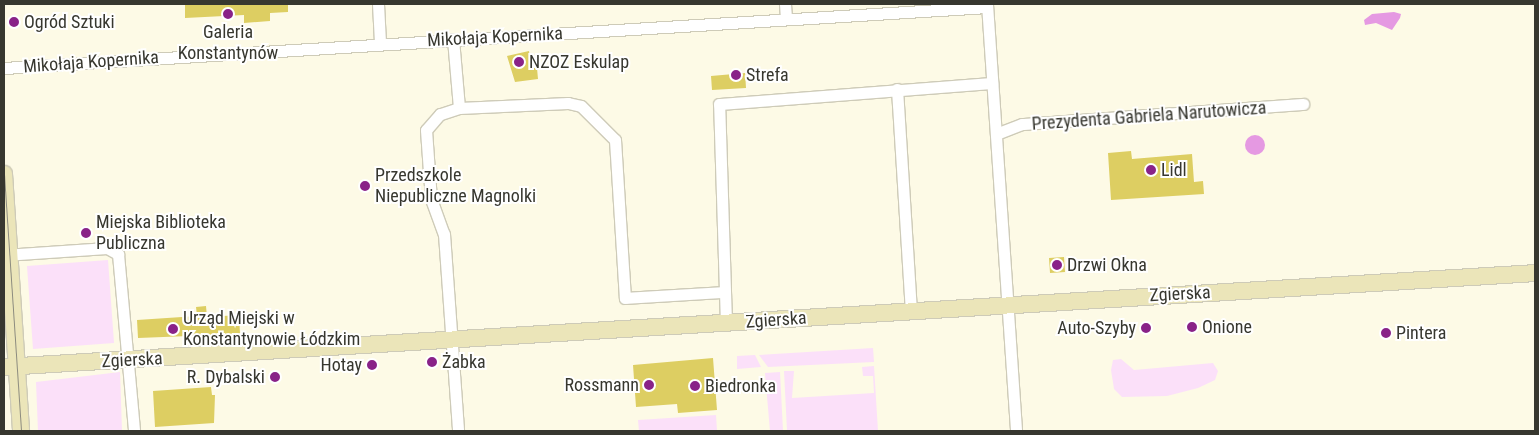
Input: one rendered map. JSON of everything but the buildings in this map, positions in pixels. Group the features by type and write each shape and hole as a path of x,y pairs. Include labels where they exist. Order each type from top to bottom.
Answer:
{"main road":[{"path":"4,174 10,367 21,431"},
{"name":"Zgierska","path":"10,367 1535,273"}],"street":[{"path":"378,4 380,44"},
{"path":"785,4 786,19"},
{"path":"987,5 1016,431"},
{"name":"Mikołaja Kopernika","path":"4,68 987,5"},
{"path":"453,39 458,108"},
{"path":"726,323 719,104 992,83"},
{"path":"897,89 911,311"},
{"path":"458,431 444,234 431,199 426,130 440,114 458,108 568,103 581,106 615,140 625,298 724,292"},
{"name":"Prezydenta Gabriela Narutowicza","path":"996,134 1022,124 1303,104"},
{"path":"7,255 107,248 118,254 134,431"}],"shaded area":[{"path":"1394,12 1401,14 1392,30 1376,23 1365,25 1364,20 1372,14"},
{"path":"1255,135 1262,138 1265,145 1262,152 1255,155 1248,152 1245,145 1248,138"},
{"path":"108,260 114,343 33,349 27,266"},
{"path":"873,348 874,362 768,367 759,355"},
{"path":"755,355 761,367 737,369 737,356"},
{"path":"1121,359 1134,370 1213,363 1218,371 1215,380 1198,388 1167,396 1122,397 1114,389 1111,370 1113,360"},
{"path":"874,366 878,431 787,431 784,371 794,371 792,398 874,393 873,376 863,376 862,367"},
{"path":"120,372 122,431 38,431 36,382"},
{"path":"780,372 783,431 770,431 765,373"},
{"path":"716,415 717,431 639,431 638,420"}],"tram line":[{"path":"4,174 21,431"}],"place":[{"name":"Galeria Konstantynów","path":"228,14"},
{"name":"Ogród Sztuki","path":"14,22"},
{"name":"NZOZ Eskulap","path":"519,62"},
{"name":"Strefa","path":"736,75"},
{"name":"Lidl","path":"1151,170"},
{"name":"Przedszkole Niepubliczne Magnolki","path":"365,186"},
{"name":"Miejska Biblioteka Publiczna","path":"86,233"},
{"name":"Drzwi Okna","path":"1057,265"},
{"name":"Onione","path":"1192,327"},
{"name":"Auto-Szyby","path":"1146,328"},
{"name":"Urząd Miejski w Konstantynowie Łódzkim","path":"173,329"},
{"name":"Pintera","path":"1386,333"},
{"name":"Żabka","path":"432,362"},
{"name":"Hotay","path":"372,365"},
{"name":"R. Dybalski","path":"275,377"},
{"name":"Rossmann","path":"649,385"},
{"name":"Biedronka","path":"695,386"}]}
